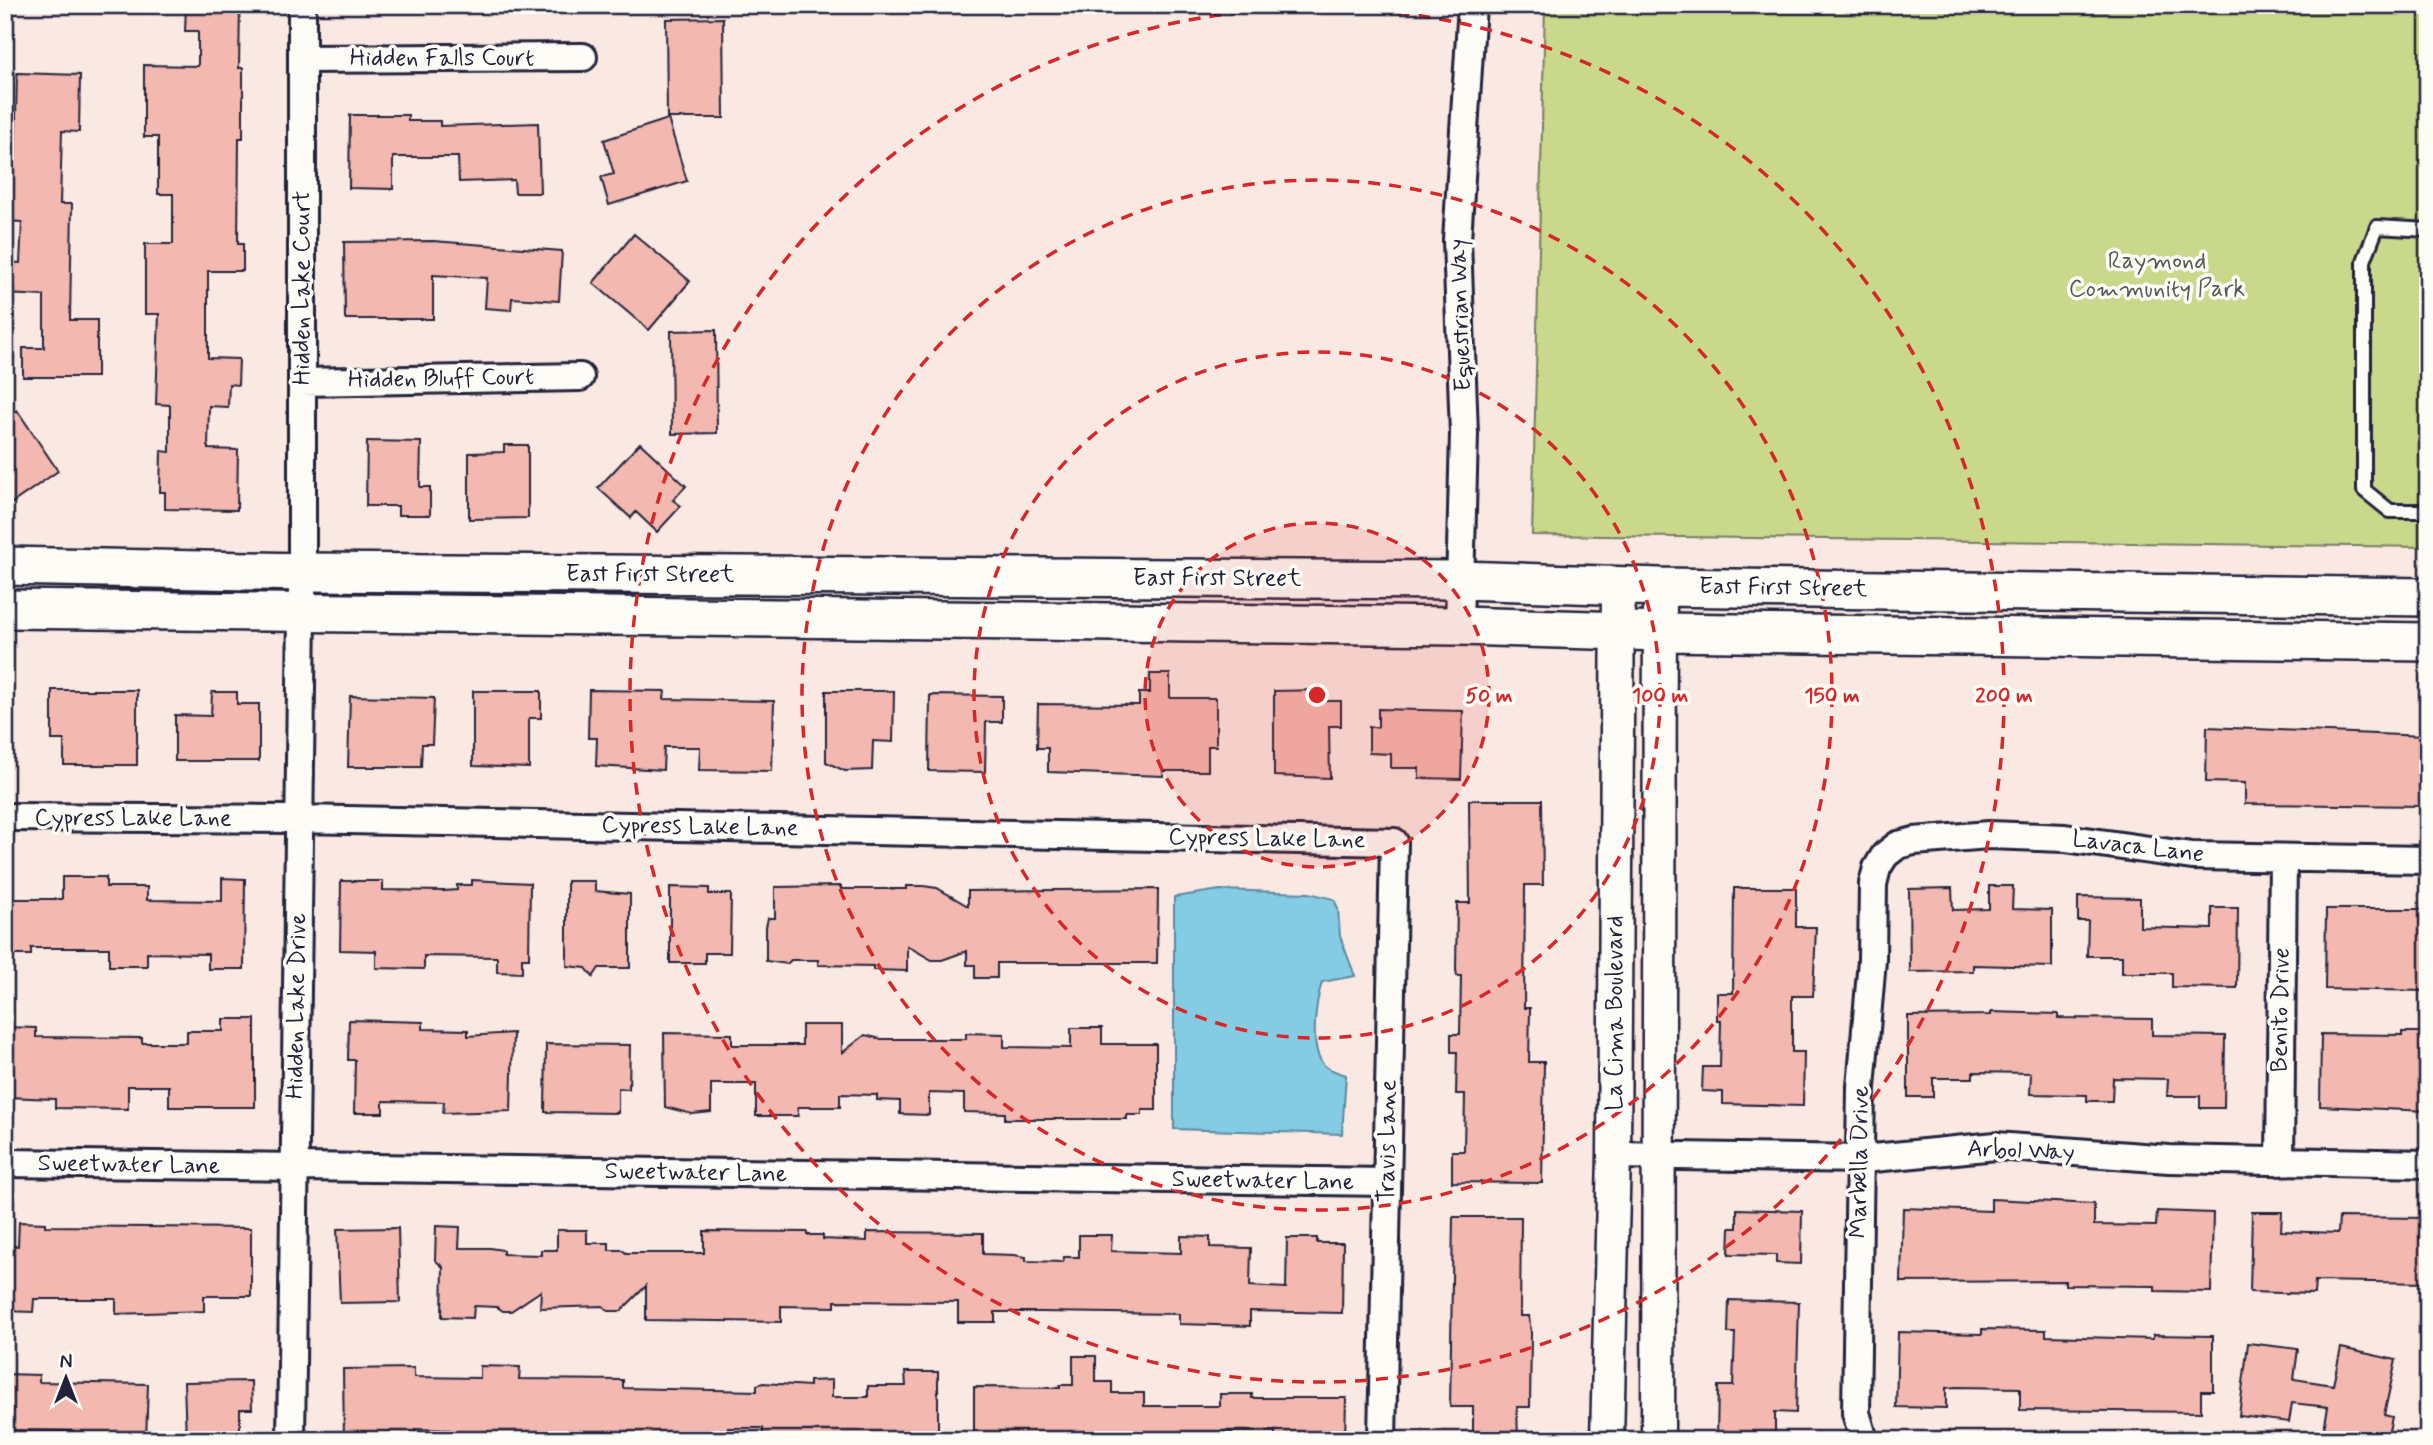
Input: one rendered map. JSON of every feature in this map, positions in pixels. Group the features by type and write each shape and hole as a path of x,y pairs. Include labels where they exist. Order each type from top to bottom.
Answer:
{"main road":[{"name":"East First Street","path":"5,566 302,572 1461,580 1660,587 2428,597"},
{"name":"East First Street","path":"5,609 1458,626 1662,632 2428,642"}],"street":[{"name":"Hidden Lake Court","path":"302,5 302,572"},
{"name":"Equestrian Way","path":"1458,626 1464,434 1457,240 1472,5"},
{"name":"Hidden Falls Court","path":"302,59 583,57"},
{"name":"Hidden Bluff Court","path":"302,382 580,377"},
{"name":"Hidden Lake Drive","path":"291,1440 302,572"},
{"name":"La Cima Boulevard","path":"1607,1440 1614,1154 1618,585"},
{"name":"La Cima Boulevard","path":"1658,1440 1657,1155 1662,632 1660,587"},
{"name":"Cypress Lake Lane","path":"5,817 299,819 1394,842"},
{"name":"Lavaca Lane","path":"1873,884 1881,861 1898,845 1951,836 2065,838 2192,856 2428,860"},
{"name":"Travis Lane","path":"1382,1440 1394,842"},
{"name":"Benito Drive","path":"2280,1162 2283,858"},
{"name":"Marbella Drive","path":"1864,1440 1856,1413 1859,1160 1861,1087 1872,960 1873,884"},
{"name":"Arbol Way","path":"1614,1154 1859,1160 1996,1146 2169,1160 2428,1164"},
{"name":"Sweetwater Lane","path":"5,1163 1387,1182"}],"lane":[{"path":"2428,229 2377,227 2364,261 2364,490 2390,511 2428,511"}],"green space":[{"name":"Raymond Community Park","path":"1545,5 2428,5 2428,547 1532,535"}],"water":[{"path":"1220,890 1309,893 1334,899 1338,909 1340,936 1355,976 1322,982 1316,1013 1315,1038 1320,1059 1325,1066 1346,1075 1342,1134 1174,1129 1174,897"}],"building":[{"path":"186,5 240,5 239,68 243,68 243,138 239,138 238,244 243,244 243,271 208,271 208,358 239,359 238,385 229,384 228,407 209,406 208,449 238,450 237,510 165,509 165,492 160,492 161,451 170,452 170,405 156,404 159,314 145,314 145,244 173,244 173,194 158,194 158,137 144,137 144,65 198,66 198,31 185,31"},
{"path":"723,18 724,118 667,118 666,19"},
{"path":"17,73 80,75 79,132 62,131 60,204 72,204 70,320 97,320 97,377 23,377 23,348 44,348 44,296 5,294 5,262 20,263 22,222 5,221 5,178 12,179 15,161"},
{"path":"350,115 408,115 408,121 440,121 440,126 538,123 540,193 515,193 514,180 459,182 458,157 393,157 393,189 349,188"},
{"path":"668,119 687,181 609,205 601,177 614,174 604,140"},
{"path":"634,234 690,281 649,330 593,283"},
{"path":"433,241 562,251 559,301 512,298 511,310 485,308 487,278 433,275 433,319 345,319 344,242"},
{"path":"716,330 717,433 672,434 671,331"},
{"path":"17,410 58,471 12,503 5,493 5,417"},
{"path":"367,441 421,442 420,487 430,487 430,515 398,515 398,506 366,506"},
{"path":"640,443 686,486 673,500 681,506 657,532 636,512 631,518 598,488"},
{"path":"504,445 528,445 528,518 469,519 469,453 504,452"},
{"path":"1150,674 1170,674 1170,698 1216,698 1216,746 1208,746 1208,771 1163,771 1164,776 1048,772 1048,748 1037,748 1038,704 1139,705 1139,693 1150,693"},
{"path":"52,690 137,690 137,765 64,765 64,740 52,740"},
{"path":"589,690 665,691 664,699 774,701 772,771 699,770 700,747 664,747 663,770 596,766 597,738 588,738"},
{"path":"1321,690 1321,701 1341,701 1341,726 1329,726 1330,778 1274,776 1274,691"},
{"path":"473,691 541,691 541,718 529,718 529,768 473,766"},
{"path":"826,691 894,691 893,742 873,741 872,770 845,771 826,762"},
{"path":"212,692 237,692 237,704 259,704 259,761 175,761 175,715 211,716"},
{"path":"930,695 1002,696 1002,722 986,722 985,772 929,771"},
{"path":"350,696 434,698 432,744 422,744 421,767 348,767"},
{"path":"1378,709 1463,711 1461,779 1419,778 1419,768 1391,768 1391,754 1369,753 1369,727 1378,727"},
{"path":"2207,727 2425,736 2424,806 2245,804 2245,783 2206,782"},
{"path":"1469,800 1542,800 1543,885 1525,885 1524,1008 1530,1008 1529,1062 1544,1062 1542,1183 1452,1182 1452,1151 1464,1151 1465,1094 1456,1094 1457,1052 1451,1052 1451,1034 1460,1034 1461,976 1457,976 1456,970 1457,903 1470,903"},
{"path":"62,877 106,877 106,887 147,887 147,900 222,901 222,878 245,879 244,969 208,969 208,954 147,953 147,966 109,966 109,948 31,948 31,955 5,955 5,899 62,899"},
{"path":"472,880 530,883 529,958 522,958 522,973 497,972 497,957 424,956 424,969 376,968 376,951 340,950 341,881 383,881 383,890 444,891 457,890 457,885 472,885"},
{"path":"567,881 595,881 595,891 630,894 630,968 599,968 593,977 586,968 567,966"},
{"path":"841,886 841,889 906,889 906,886 937,888 968,906 968,891 1158,889 1157,963 997,963 997,978 975,978 975,965 967,965 967,951 942,960 932,960 907,946 907,971 873,970 873,966 818,965 818,960 791,960 787,964 766,961 766,927 768,918 775,918 775,887"},
{"path":"1989,886 2013,886 2012,909 2052,910 2052,967 1973,965 1973,971 1910,972 1909,889 1952,888 1953,910 1989,909"},
{"path":"670,887 709,888 709,894 731,894 730,953 705,953 705,963 670,963"},
{"path":"1734,888 1796,888 1796,927 1816,927 1813,996 1792,996 1792,1052 1804,1052 1803,1106 1723,1104 1723,1092 1702,1091 1703,1067 1720,1067 1721,1020 1717,1020 1717,993 1733,993"},
{"path":"2078,897 2140,898 2140,927 2212,929 2212,908 2238,908 2237,988 2172,987 2172,973 2122,973 2122,956 2087,956 2088,921 2078,921"},
{"path":"2326,909 2428,909 2428,991 2325,989"},
{"path":"1991,1012 2058,1014 2058,1018 2152,1019 2152,1035 2225,1036 2224,1108 2200,1108 2200,1096 2167,1096 2168,1079 2113,1078 2112,1101 2087,1101 2087,1095 2030,1094 2031,1073 1973,1072 1973,1078 1933,1078 1933,1097 1908,1097 1908,1016 1991,1015"},
{"path":"223,1019 255,1019 255,1107 169,1107 169,1086 128,1086 128,1109 55,1108 55,1099 5,1097 5,1027 36,1028 36,1037 142,1038 142,1043 187,1043 187,1031 223,1031"},
{"path":"349,1020 423,1022 423,1029 468,1030 468,1036 513,1033 511,1111 443,1113 444,1102 383,1101 383,1113 354,1113 355,1060 348,1060"},
{"path":"802,1025 842,1025 842,1053 865,1035 881,1039 966,1039 966,1033 1004,1034 1004,1047 1071,1048 1071,1028 1102,1028 1102,1044 1156,1044 1156,1110 1142,1110 1142,1115 1127,1115 1127,1119 1005,1119 1005,1113 964,1112 964,1094 929,1093 929,1115 900,1114 900,1101 877,1100 877,1095 840,1094 840,1107 798,1107 798,1116 756,1116 756,1084 711,1084 711,1112 692,1114 665,1107 664,1033 732,1034 732,1045 802,1045"},
{"path":"2402,1032 2428,1032 2427,1111 2320,1106 2321,1034 2402,1035"},
{"path":"546,1044 630,1045 629,1089 618,1088 618,1113 545,1112"},
{"path":"1991,1199 2094,1204 2094,1225 2156,1226 2157,1211 2213,1213 2211,1292 2155,1291 2155,1286 2065,1285 2065,1281 1901,1282 1903,1208 1991,1211"},
{"path":"1737,1209 1802,1211 1801,1264 1776,1263 1776,1255 1729,1254 1730,1228 1737,1228"},
{"path":"2252,1212 2282,1212 2281,1231 2338,1233 2339,1217 2428,1218 2428,1283 2315,1281 2314,1294 2250,1292"},
{"path":"1453,1217 1521,1217 1520,1316 1529,1316 1531,1333 1530,1407 1517,1407 1518,1440 1473,1440 1473,1407 1450,1407"},
{"path":"19,1222 45,1223 45,1226 251,1228 251,1296 204,1296 204,1311 116,1314 116,1299 34,1299 33,1312 5,1311 5,1245 18,1246"},
{"path":"436,1226 460,1227 459,1248 490,1248 503,1250 503,1254 541,1255 541,1250 557,1250 557,1230 587,1230 587,1243 609,1243 609,1250 622,1250 626,1253 704,1253 704,1231 807,1232 807,1235 823,1235 823,1239 867,1241 867,1232 983,1233 983,1254 1014,1255 1026,1257 1026,1261 1063,1262 1064,1257 1079,1257 1079,1235 1112,1235 1111,1251 1181,1253 1181,1236 1210,1237 1210,1247 1251,1248 1250,1286 1286,1288 1287,1238 1317,1238 1317,1243 1343,1243 1342,1313 1250,1311 1250,1326 1179,1324 1179,1314 1041,1312 995,1312 995,1322 958,1322 958,1302 835,1301 835,1307 781,1306 781,1322 646,1320 646,1286 621,1311 608,1311 603,1306 540,1308 541,1291 511,1311 474,1306 473,1318 442,1317 443,1267 435,1260"},
{"path":"398,1228 400,1302 340,1303 337,1229"},
{"path":"1729,1300 1799,1302 1796,1413 1775,1412 1775,1440 1717,1440 1718,1386 1733,1386 1735,1333 1728,1333"},
{"path":"1982,1329 2046,1330 2046,1336 2153,1339 2153,1335 2213,1336 2213,1391 2201,1391 2201,1412 2020,1410 2020,1388 1946,1388 1946,1408 1896,1407 1898,1332 1982,1334"},
{"path":"2248,1343 2298,1349 2294,1379 2333,1385 2341,1348 2396,1360 2384,1415 2392,1417 2387,1440 2324,1429 2328,1407 2292,1403 2289,1422 2239,1416"},
{"path":"1073,1356 1096,1356 1096,1382 1112,1382 1112,1393 1144,1393 1144,1406 1220,1406 1220,1394 1252,1394 1252,1398 1346,1398 1345,1440 1275,1440 1275,1432 1224,1432 1224,1440 974,1440 974,1387 1060,1388 1060,1385 1073,1385"},
{"path":"480,1366 520,1367 519,1379 623,1380 623,1388 757,1391 757,1385 763,1383 809,1386 809,1381 832,1380 832,1397 868,1397 868,1386 906,1386 905,1372 938,1372 938,1440 763,1440 763,1428 728,1428 728,1440 655,1440 655,1436 494,1440 494,1435 450,1434 450,1430 415,1429 415,1440 344,1440 343,1369 414,1368 414,1377 480,1378"},
{"path":"5,1374 39,1375 39,1382 148,1384 146,1440 74,1440 74,1431 5,1430"},
{"path":"251,1381 252,1409 240,1409 240,1440 186,1440 184,1382"}]}
